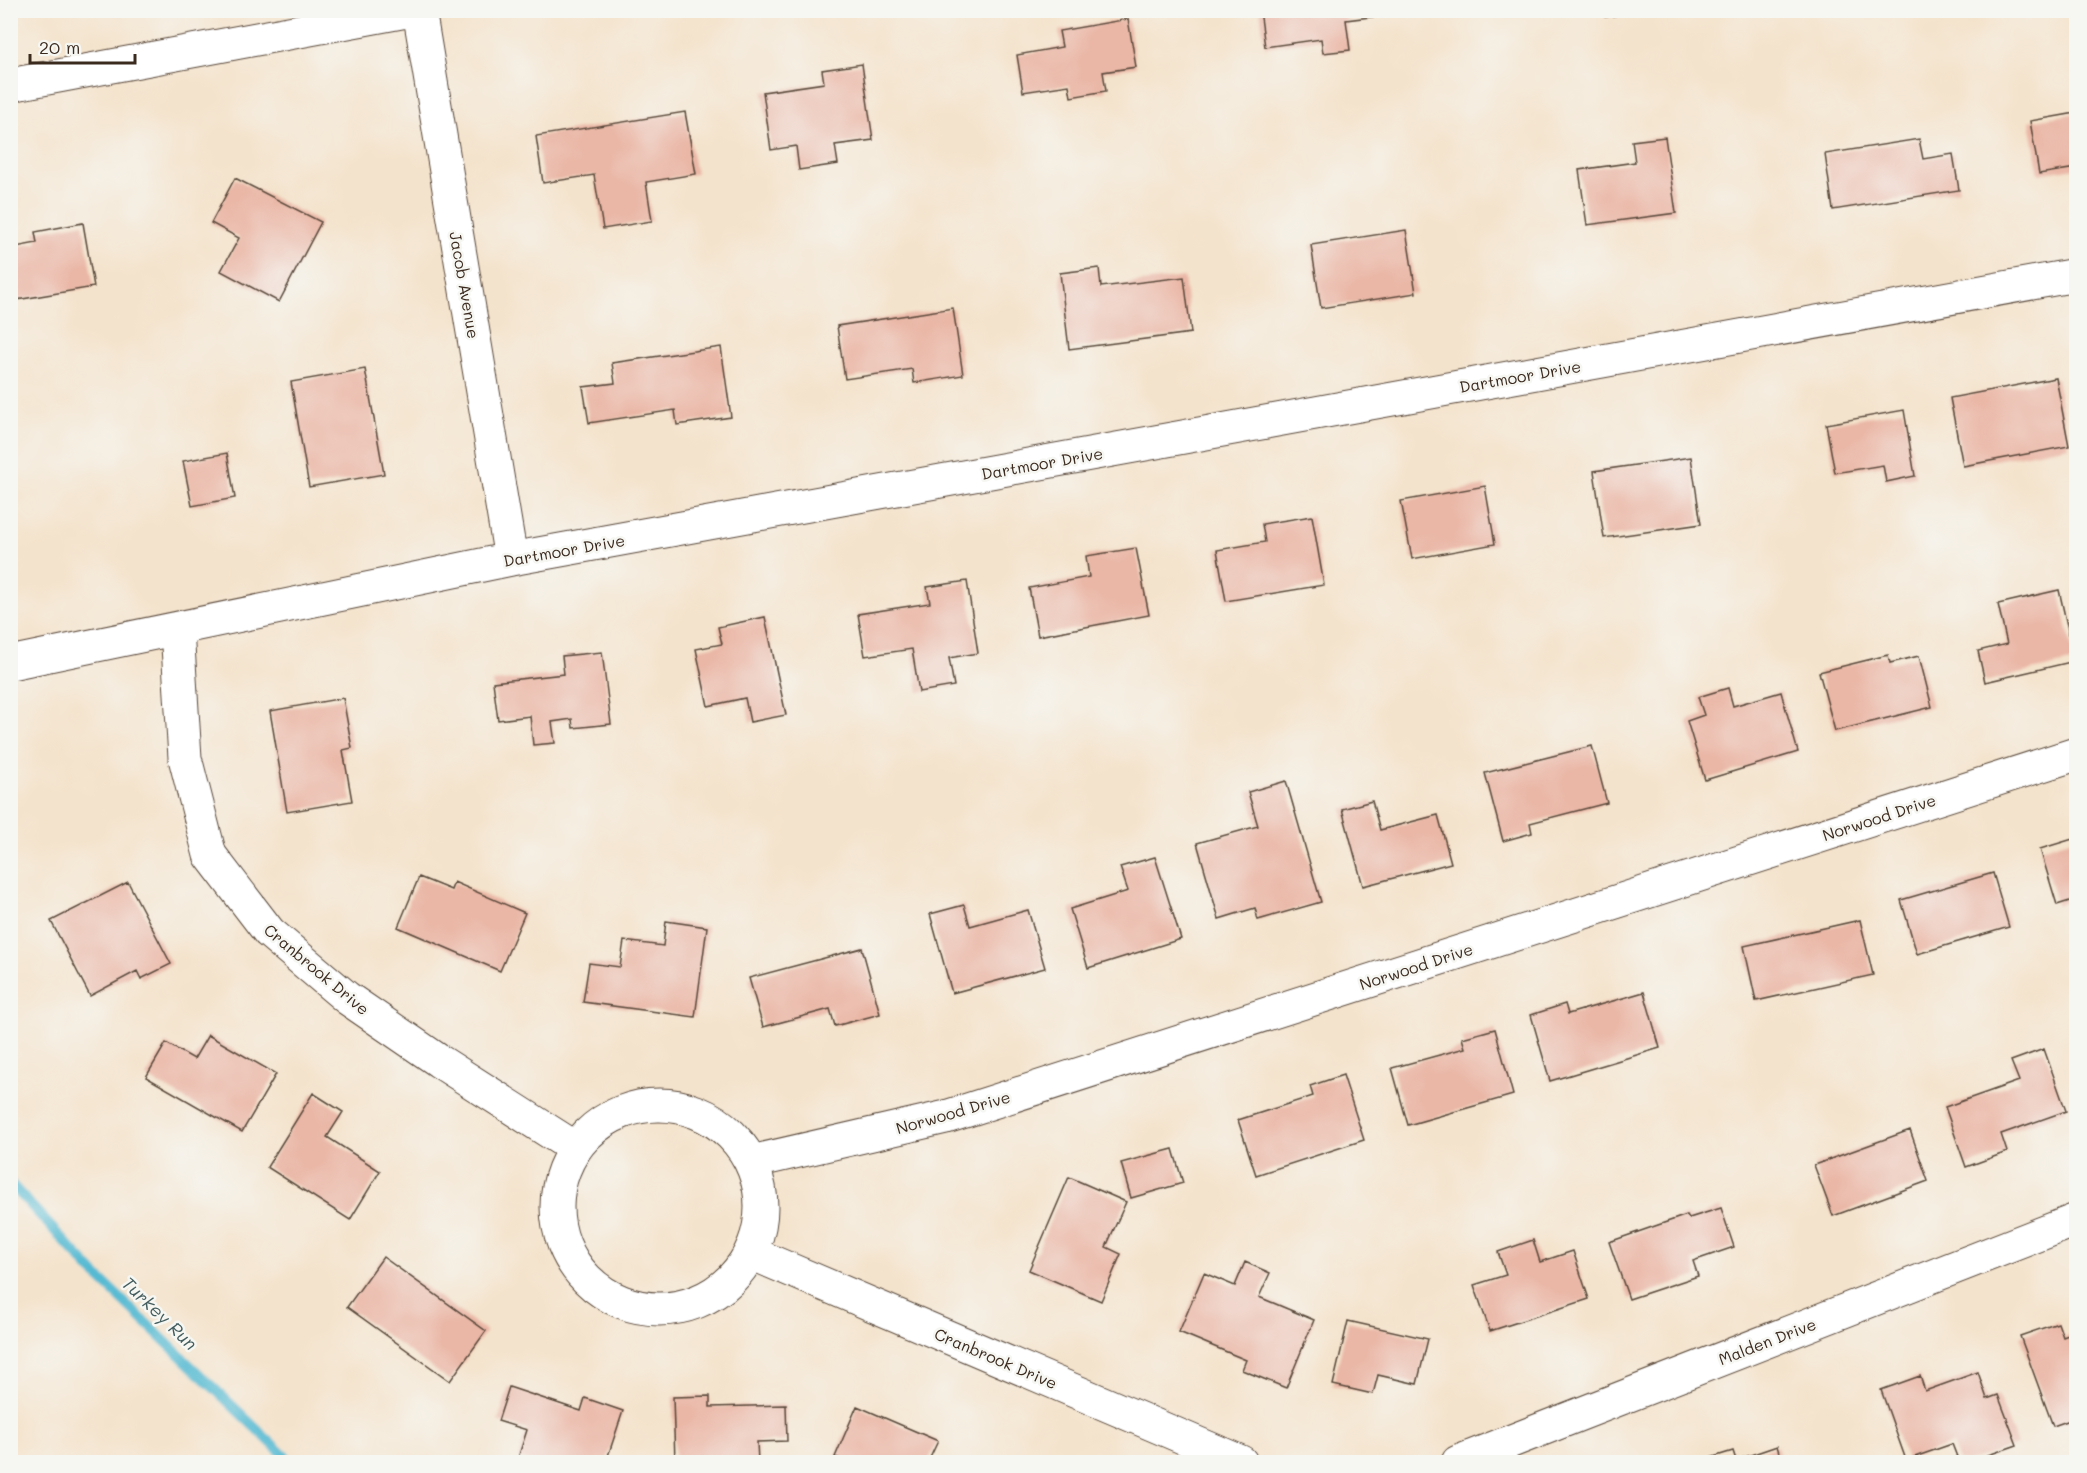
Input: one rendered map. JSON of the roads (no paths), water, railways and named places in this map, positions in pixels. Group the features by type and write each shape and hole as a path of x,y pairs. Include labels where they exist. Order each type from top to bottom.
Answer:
{"street":[{"path":"10,85 412,10"},
{"name":"Jacob Avenue","path":"419,10 511,559"},
{"name":"Dartmoor Drive","path":"10,663 511,559 2076,275"},
{"name":"Cranbrook Drive","path":"177,630 185,758 210,855 269,933 347,999 438,1061 575,1148"},
{"name":"Norwood Drive","path":"751,1162 946,1117 2076,754"},
{"path":"655,1105 679,1107 701,1114 721,1126 738,1142 751,1162 761,1198 761,1217 751,1253 741,1269 723,1287 703,1300 680,1308 655,1310 631,1306 608,1297 583,1276 562,1242 556,1217 557,1193 564,1169 575,1148 591,1130 610,1117 632,1108 655,1105"},
{"name":"Malden Drive","path":"1458,1462 2076,1220"},
{"name":"Cranbrook Drive","path":"751,1253 1241,1462"}],"waterway":[{"name":"Turkey Run","path":"10,1183 93,1272 291,1462"}]}
